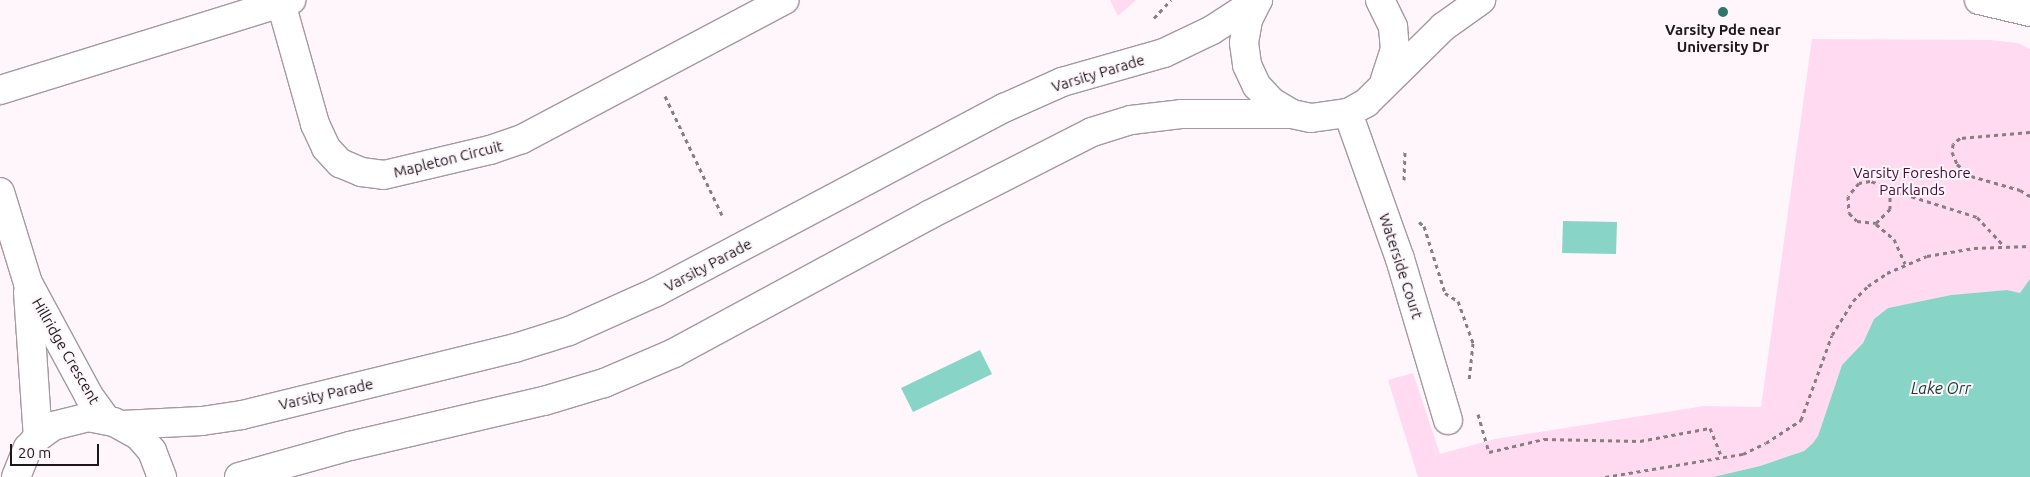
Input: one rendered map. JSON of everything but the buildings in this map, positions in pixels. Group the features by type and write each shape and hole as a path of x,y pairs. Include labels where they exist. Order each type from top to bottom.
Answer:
{"street":[{"name":"Mapleton Circuit","path":"0,90 286,2 315,124 326,148 340,163 361,172 384,175 490,150 522,139 784,0"},
{"name":"Varsity Parade","path":"1258,0 1246,28 1244,43 1247,65 1257,86 1272,102 1292,114"},
{"name":"Varsity Parade","path":"33,442 70,419 114,422 202,421 242,414 515,348 569,331 656,292 1004,108 1062,82 1164,53 1212,30 1258,0"},
{"name":"Varsity Parade","path":"1380,0 1393,27 1395,49 1390,69 1380,88"},
{"name":"Varsity Parade","path":"239,477 350,446 544,401 604,383 674,353 920,219 1092,132 1131,120 1181,114 1292,114 1330,118 1348,113 1380,88 1443,27 1481,0"},
{"path":"1979,0 2030,12"},
{"name":"Waterside Court","path":"1348,113 1400,259 1448,420"},
{"name":"Hillridge Crescent","path":"0,192 28,283 89,396 114,422 152,451 162,477"},
{"name":"Hillridge Crescent","path":"28,283 33,442"},
{"path":"0,460 33,442"},
{"path":"16,477 33,442"}],"path":[{"path":"1154,18 1171,0"},
{"path":"653,69 722,215"},
{"path":"2030,132 1995,137 1960,138 1953,144 1952,152 1957,164 1971,176 2020,190 2030,196"},
{"path":"1405,151 1406,191"},
{"path":"1876,223 1890,209 1890,193 1883,185 1870,181 1859,183 1848,196 1849,213 1857,221 1876,223 1886,229 1894,239 1904,264"},
{"path":"1890,193 1904,194 1977,217 2004,245"},
{"path":"1414,219 1424,226 1445,293 1458,301 1473,343 1468,377 1471,386"},
{"path":"1605,477 1743,454 1786,432 1800,420 1832,335 1853,301 1868,286 1904,264 1926,256 2004,245 2030,246"},
{"path":"1476,405 1488,452 1544,439 1640,441 1710,428 1722,457"}],"green space":[{"path":"1110,0 1136,0 1118,16"},
{"name":"Varsity Foreshore Parklands","path":"1812,39 1990,40 2018,43 2030,49 2030,279 2027,287 2020,293 2007,290 1951,295 1888,308 1874,319 1863,343 1842,365 1818,436 1812,444 1804,451 1760,466 1713,477 1418,477 1388,380 1413,373 1440,454 1495,439 1704,406 1761,407"}],"water":[{"path":"1563,221 1617,222 1616,254 1562,253"},
{"name":"Lake Orr","path":"2030,279 2030,477 1713,477 1760,466 1804,451 1812,444 1818,436 1842,365 1863,343 1874,319 1888,308 1951,295 2007,290 2020,293"},
{"path":"980,350 992,374 913,412 901,388"}],"place":[{"name":"Varsity Pde near University Dr","path":"1723,12"}]}
